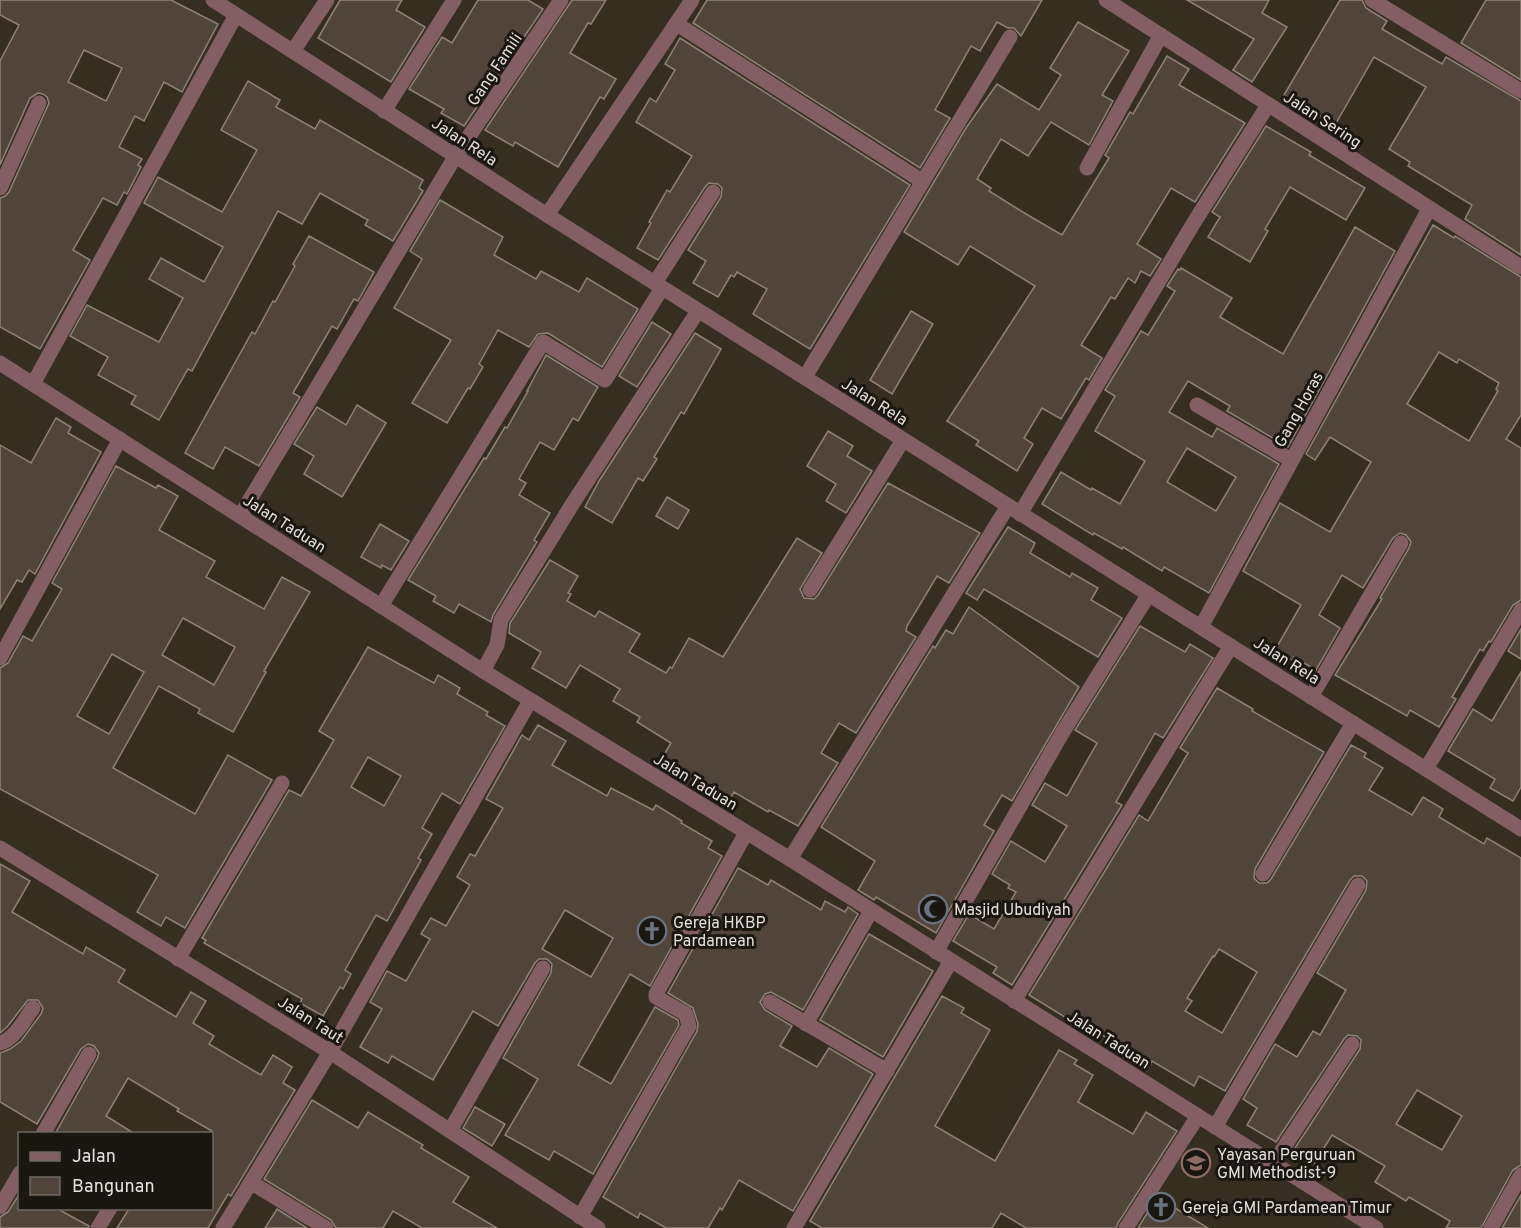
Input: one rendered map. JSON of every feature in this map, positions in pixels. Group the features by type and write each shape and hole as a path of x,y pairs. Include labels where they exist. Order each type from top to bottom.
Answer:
{"street":[{"name":"Jalan Rela","path":"213,0 658,286 1521,829"},
{"path":"293,51 327,0"},
{"path":"384,111 454,0"},
{"name":"Gang Famili","path":"240,516 455,157 561,0"},
{"path":"547,215 692,0"},
{"name":"Jalan Sering","path":"1106,0 1521,267"},
{"path":"1372,0 1521,91"},
{"path":"33,384 236,15"},
{"path":"677,24 922,181"},
{"path":"1087,168 1161,36"},
{"path":"805,377 1010,37"},
{"path":"0,188 39,103"},
{"path":"790,859 1014,510 1268,105"},
{"path":"381,606 543,342 605,380 713,192"},
{"name":"Gang Horas","path":"1201,627 1429,208"},
{"path":"483,671 496,645 501,620 573,503 698,311"},
{"name":"Jalan Taduan","path":"0,363 530,701 790,859 1376,1228"},
{"path":"1197,405 1291,460"},
{"path":"0,658 120,440"},
{"path":"810,590 903,440"},
{"path":"1311,697 1401,543"},
{"path":"936,952 1064,730 1149,594"},
{"path":"1426,769 1521,610"},
{"path":"1014,1001 1231,646"},
{"path":"223,1228 330,1052 530,701"},
{"path":"1263,874 1353,723"},
{"path":"178,959 282,783"},
{"path":"580,1217 689,1026 686,1014 656,997 656,994 746,833"},
{"name":"Jalan Taut","path":"0,848 330,1052 598,1228"},
{"path":"1215,1127 1358,885"},
{"path":"806,1024 871,911"},
{"path":"794,1228 951,961"},
{"path":"450,1131 543,968"},
{"path":"770,1002 887,1071"},
{"path":"0,1043 12,1036 33,1008"},
{"path":"1273,1164 1352,1044"},
{"path":"44,1132 89,1054"},
{"path":"1126,1228 1198,1116"},
{"path":"1491,1228 1521,1175"},
{"path":"0,1207 18,1176"},
{"path":"252,1183 326,1228"},
{"path":"98,1228 109,1210"}],"building":[{"path":"0,0 171,0 218,24 182,92 164,82 144,121 135,116 119,147 142,159 138,165 141,167 127,194 124,192 117,205 103,198 73,250 90,260 40,349 0,327 0,198 9,192 49,103 43,94 38,93 30,98 0,165 0,61 19,25 0,15","holes":["84,50 122,68 106,101 68,82"]},
{"path":"340,0 402,0 396,10 425,27 391,82 318,38"},
{"path":"478,0 528,0 543,9 464,126 441,113 444,109 409,89 442,37 452,43"},
{"path":"572,0 606,0 591,24 588,23 570,53 616,79 604,99 600,97 558,167 515,142 513,146 485,130"},
{"path":"707,0 1042,0 1021,36 1014,28 1008,28 997,22 980,51 971,46 935,110 950,118 920,168 693,23"},
{"path":"1187,0 1269,0 1262,13 1287,27 1252,82 1233,70 1254,39"},
{"path":"1340,0 1362,0 1366,8 1387,21 1382,29 1442,64 1446,57 1521,101 1521,255 1465,219 1472,205 1408,166 1410,162 1389,149 1426,87 1374,57 1335,125 1284,95"},
{"path":"1486,0 1521,0 1521,80 1461,43"},
{"path":"1078,22 1129,51 1102,95 1113,101 1089,145 1051,122 1028,156 1001,139 977,179 991,188 989,191 1026,214 1062,235 1109,158 1105,155 1130,112 1133,114 1167,56 1189,69 1179,85 1245,123 1195,202 1171,188 1137,244 1161,259 1150,276 1141,271 1135,283 1128,278 1115,299 1111,297 1081,345 1102,358 1089,380 1086,378 1061,419 1042,408 1024,438 1033,444 1017,471 976,445 979,441 947,421 1035,286 970,246 958,265 904,232 966,128 997,84 1039,110 1061,75 1050,68"},
{"path":"680,38 910,185 810,349 753,314 767,289 737,272 734,277 731,275 718,297 693,283 706,261 688,250 721,197 722,188 718,184 709,183 705,187 658,260 637,248 667,190 670,192 692,156 636,122 650,98 656,102 675,70 665,64"},
{"path":"248,81 280,100 276,107 315,129 320,120 423,180 419,188 423,191 393,241 365,225 368,220 320,193 302,224 278,211 192,371 188,369 159,420 131,404 136,396 98,375 108,357 70,336 87,305 159,342 183,298 149,279 161,258 204,282 223,247 144,203 158,177 222,212 257,150 221,130"},
{"path":"1266,126 1311,152 1309,155 1365,188 1346,220 1290,187 1265,229 1268,231 1250,262 1208,237 1220,217 1212,212"},
{"path":"440,200 503,237 494,255 536,279 541,271 579,292 587,278 638,309 602,367 548,333 538,334 529,347 498,330 479,364 483,367 447,423 412,403 451,340 394,308 422,259 410,251"},
{"path":"1433,225 1521,277 1521,415 1506,439 1521,448 1521,600 1513,605 1491,642 1489,641 1483,651 1480,649 1452,697 1456,699 1439,727 1410,710 1407,716 1335,675 1382,599 1380,598 1409,548 1411,542 1406,535 1400,533 1393,538 1363,588 1342,575 1319,615 1340,628 1316,670 1294,657 1292,660 1275,650 1301,605 1243,571 1280,503 1330,532 1371,462 1330,437 1315,460 1306,454","holes":["1439,352 1457,363 1459,359 1499,383 1496,389 1498,391 1469,441 1407,404"]},
{"path":"1355,227 1395,251 1288,447 1227,411 1230,406 1188,381 1169,412 1212,437 1217,428 1279,464 1209,593 1164,567 1162,571 1123,547 1122,549 1094,533 1093,535 1042,504 1061,472 1120,504 1145,461 1095,431 1115,396 1105,390 1141,331 1148,335 1175,291 1167,286 1178,269 1181,268 1232,298 1220,317 1283,354","holes":["1187,448 1236,477 1216,511 1167,482"]},
{"path":"309,236 374,272 358,301 354,299 337,329 332,326 293,393 300,397 259,466 225,447 213,469 185,453 252,332 255,334 273,301 275,302"},
{"path":"911,311 933,324 892,394 870,380"},
{"path":"652,322 671,334 637,387 619,376"},
{"path":"695,333 721,349 684,414 681,412 654,457 657,459 643,481 638,478 612,523 585,507 599,481"},
{"path":"546,355 598,387 578,421 573,418 554,450 540,442 519,479 526,483 519,495 550,513 534,540 537,542 491,622 459,604 454,613 433,601 436,596 408,580 484,458 486,459 505,427 507,428"},
{"path":"357,405 386,423 342,497 304,474 314,456 294,444 317,407 346,425"},
{"path":"56,418 71,427 68,433 101,452 35,574 29,570 22,582 17,580 0,609 0,445 31,463"},
{"path":"828,431 853,446 847,456 872,471 846,513 826,501 836,484 807,466"},
{"path":"116,466 156,488 158,485 178,496 159,530 215,561 206,577 264,609 282,577 310,592 264,671 266,672 233,732 198,713 200,709 159,686 113,768 195,814 228,755 272,780 185,928 166,917 161,926 137,912 158,875 0,789 0,668 8,663 23,636 32,641 62,589 52,583","holes":["183,618 235,647 214,685 162,655","112,654 144,672 109,734 77,716"]},
{"path":"888,483 980,533 949,583 937,576 907,626 906,631 916,637 856,733 839,723 821,753 838,763 798,826 734,792 729,801 693,779 694,777 662,758 671,743 637,722 640,717 613,701 620,689 580,665 566,688 532,668 541,652 509,633 510,623 550,560 578,576 568,593 571,594 567,601 595,617 599,611 640,634 629,652 666,673 670,667 672,668 689,638 723,657 797,538 822,553 800,589 804,598 814,599"},
{"path":"667,497 689,510 678,529 656,516"},
{"path":"380,524 409,541 391,570 382,565 381,568 361,557"},
{"path":"1008,527 1035,543 1030,553 1070,577 1072,573 1098,588 1091,600 1122,618 1098,657 984,589 977,600 966,593"},
{"path":"969,607 1079,687 1012,801 1002,795 984,825 994,831 936,933 876,897 874,900 858,890 875,861 821,827 933,646 935,648 946,630 953,634"},
{"path":"1140,626 1185,652 1190,644 1213,658 1163,738 1155,733 1116,802 1122,805 1012,985 993,973 997,967 953,941 969,914 994,929 1016,892 1008,888 1010,885 992,874 1011,841 1045,862 1067,826 1032,805 1045,783 1067,796 1097,743 1075,730"},
{"path":"1521,629 1521,659 1508,651"},
{"path":"368,647 434,683 438,675 460,688 457,694 488,712 486,715 505,726 460,804 442,793 422,828 432,834 418,858 421,860 387,921 376,915 345,970 351,974 343,989 340,987 323,1016 300,1003 302,999 204,943 206,940 202,938 289,790 301,796 334,740 319,731","holes":["368,757 401,776 384,806 351,787"]},
{"path":"1521,672 1521,787 1513,801 1490,788 1495,779 1448,751 1473,709 1492,721"},
{"path":"1217,688 1324,752 1255,869 1254,878 1259,883 1267,883 1271,879 1351,745 1366,753 1364,757 1383,768 1369,790 1412,815 1423,797 1443,809 1439,817 1484,844 1487,838 1521,858 1521,1165 1513,1170 1481,1228 1446,1228 1450,1221 1409,1197 1406,1201 1375,1182 1385,1166 1332,1135 1314,1164 1293,1151 1360,1049 1361,1040 1357,1036 1348,1035 1344,1039 1276,1142 1247,1125 1257,1108 1243,1099 1275,1044 1297,1057 1313,1031 1320,1035 1346,990 1317,973 1366,890 1367,881 1362,876 1354,876 1350,880 1225,1091 1199,1076 1194,1086 1152,1061 1146,1071 1123,1057 1128,1050 1069,1016 1068,1019 1029,995 1139,815 1148,821 1188,753 1180,748","holes":["1219,949 1257,972 1222,1033 1185,1011 1192,1001 1187,998","1417,1090 1462,1116 1442,1150 1396,1124"]},
{"path":"538,725 566,741 552,765 607,796 611,788 653,810 656,805 712,841 708,848 722,856 650,986 630,974 578,1065 611,1084 655,1007 678,1020 679,1025 593,1174 554,1151 549,1160 505,1135 538,1079 503,1058 551,973 552,964 547,959 539,959 535,963 498,1026 473,1011 433,1080 392,1056 388,1063 360,1047 382,1009 370,1002 387,971 406,981 430,939 421,934 431,918 446,926 470,885 457,877 470,854 475,856 503,808 486,799 522,735 529,740","holes":["565,910 613,938 591,977 542,949"]},
{"path":"0,864 30,881 12,912 83,954 86,947 125,970 118,982 176,1017 191,992 206,1001 193,1023 214,1036 209,1044 261,1075 273,1055 292,1067 283,1083 295,1090 231,1196 228,1194 208,1228 117,1228 128,1210 213,1210 213,1132 128,1078 106,1116 132,1132 56,1132 97,1059 99,1053 94,1046 88,1044 81,1049 37,1124 0,1102 0,1053 21,1041 41,1014 43,1008 38,1000 28,1000 0,1033"},
{"path":"738,868 768,885 771,880 821,910 825,901 845,912 848,907 858,914 803,1010 771,992 765,994 760,1002 765,1010 792,1026 780,1046 817,1067 829,1048 873,1074 793,1211 739,1180 722,1210 720,1208 708,1228 666,1228 640,1213 638,1218 603,1197 697,1031 698,1024 693,1008 668,993"},
{"path":"869,934 933,971 883,1057 820,1020"},
{"path":"942,996 964,1008 961,1013 990,1030 935,1126 995,1161 1059,1050 1077,1060 1074,1064 1093,1075 1078,1102 1133,1134 1146,1112 1177,1131 1116,1228 1026,1228 1001,1213 992,1228 822,1228 810,1221"},
{"path":"312,1100 358,1128 368,1112 423,1145 421,1148 469,1177 453,1202 497,1228 422,1228 393,1211 383,1228 336,1228 331,1220 264,1179"},
{"path":"475,1107 505,1124 492,1146 463,1128"},
{"path":"1521,1195 1521,1228 1502,1228"},
{"path":"18,1196 18,1210 60,1210 89,1226 88,1228 0,1228 0,1217 8,1212"},
{"name":"Gereja GMI Pardamean Timur","path":"1157,1197 1208,1228 1138,1228"},
{"path":"277,1209 307,1228 265,1228"}],"place":[{"name":"Masjid Ubudiyah","path":"933,909"},
{"name":"Gereja HKBP Pardamean","path":"652,931"},
{"name":"Yayasan Perguruan GMI Methodist-9","path":"1196,1163"},
{"name":"Gereja GMI Pardamean Timur","path":"1161,1207"}]}
